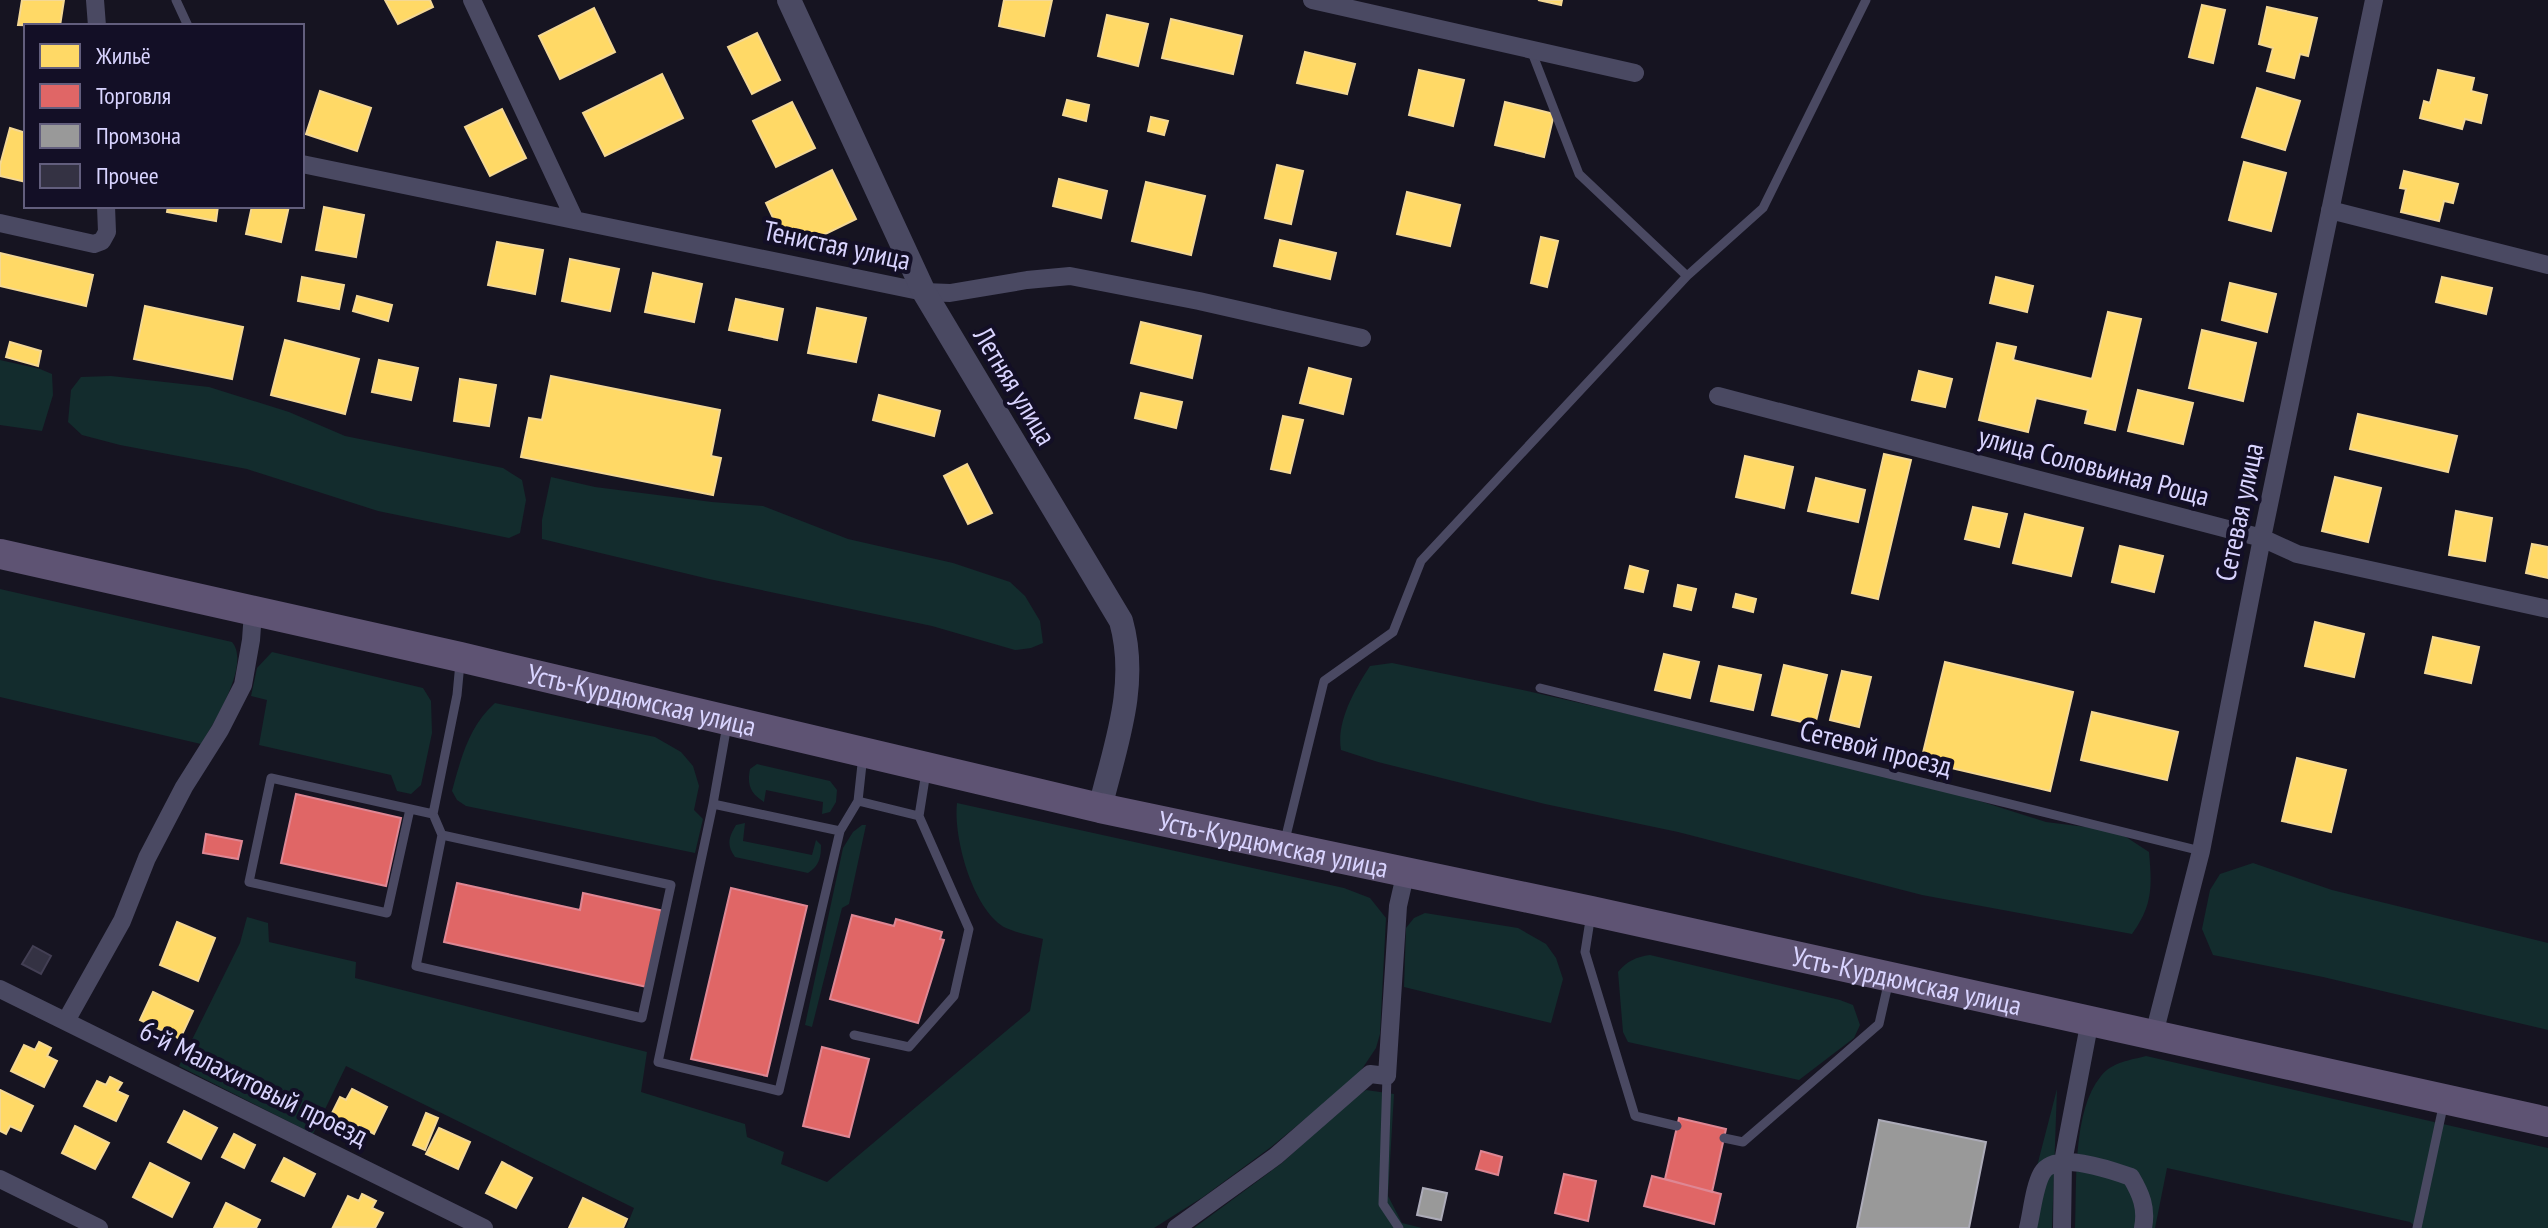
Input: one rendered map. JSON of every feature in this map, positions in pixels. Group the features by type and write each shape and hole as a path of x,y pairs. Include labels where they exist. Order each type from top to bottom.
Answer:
{"main road":[{"name":"Усть-Курдюмская улица","path":"0,554 460,657 1100,808 1591,911 2548,1122"}],"street":[{"path":"95,0 97,24"},
{"path":"472,0 575,220"},
{"name":"Летняя улица","path":"789,0 924,292 1121,621 1130,668 1125,706 1100,808"},
{"path":"1312,0 1635,73"},
{"name":"Сетевая улица","path":"2154,1034 2201,851 2262,538 2374,0"},
{"name":"Тенистая улица","path":"304,164 924,292 950,293 1070,276 1362,338"},
{"path":"0,223 94,244 102,241 107,232 106,208"},
{"path":"2330,210 2548,265"},
{"name":"улица Соловьиная Роща","path":"1718,396 2262,538 2297,554 2548,609"},
{"path":"66,1021 122,921 184,787 220,730 243,685 253,612"},
{"path":"1176,1228 1276,1156 1370,1074 1387,1076 1398,906 1406,871"},
{"name":"6-й Малахитовый проезд","path":"0,989 484,1228"},
{"path":"2062,1228 2063,1162 2090,1020"},
{"path":"2028,1228 2041,1174 2049,1166 2063,1162 2103,1167 2131,1177 2144,1201 2143,1228"},
{"path":"0,1179 99,1228"}],"lane":[{"path":"176,0 187,24"},
{"path":"1283,848 1324,681 1393,632 1421,561 1687,276 1763,208 1866,0"},
{"path":"1531,49 1579,174 1687,276"},
{"path":"442,835 671,885 642,1018 416,966 442,835 433,814 457,695 460,657"},
{"name":"Сетевой проезд","path":"1540,688 2201,851"},
{"path":"727,721 713,804 658,1062 779,1091 840,831 858,801 863,754"},
{"path":"854,1035 909,1047 954,996 969,929 919,816 927,769"},
{"path":"410,809 387,913 249,882 271,778 433,814"},
{"path":"858,801 919,816"},
{"path":"713,804 840,831"},
{"path":"1591,911 1585,952 1635,1116 1677,1126"},
{"path":"1724,1138 1743,1142 1879,1024 1890,977"},
{"path":"1387,1076 1383,1204 1399,1228"},
{"path":"2417,1228 2445,1099"}],"green space":[{"path":"0,360 52,374 53,395 42,431 0,425"},
{"path":"111,376 209,387 289,412 345,436 503,468 522,480 526,500 520,533 509,538 378,511 247,469 82,435 68,422 71,390 81,377"},
{"path":"551,477 595,487 763,506 848,539 953,563 1010,582 1025,596 1040,621 1043,643 1015,650 932,626 709,579 542,539 542,520"},
{"path":"0,589 232,642 237,652 234,678 222,708 201,744 0,697"},
{"path":"272,652 423,688 431,701 432,733 421,785 411,794 397,791 391,775 259,745 267,700 251,696 257,668"},
{"path":"1392,663 1787,750 1967,797 2046,822 2102,829 2126,837 2149,852 2150,885 2144,914 2132,934 1922,895 1678,832 1545,804 1341,750 1341,728 1358,685 1370,666"},
{"path":"495,703 655,737 681,752 693,766 699,786 694,810 703,819 695,853 466,806 457,800 452,791 467,743"},
{"path":"757,764 830,781 837,790 836,802 830,812 822,814 823,802 766,790 764,802 755,795 749,784 750,769"},
{"path":"957,803 1344,888 1370,898 1386,918 1380,1034 1376,1048 1360,1072 1271,1147 1203,1197 1154,1228 626,1228 634,1208 346,1066 313,1134 179,1066 240,943 247,917 268,923 269,942 356,962 355,978 647,1052 641,1092 745,1124 747,1137 784,1152 781,1164 827,1182 1030,1011 1043,939 1006,928 984,906 962,853"},
{"path":"745,823 743,841 812,855 816,840 821,845 817,864 808,873 735,857 730,849 730,837 736,825"},
{"path":"866,825 849,904 842,908 812,1027 805,1025 843,848 853,832"},
{"path":"2253,863 2332,890 2548,943 2548,1030 2323,977 2213,955 2202,929 2210,890 2220,874"},
{"path":"1425,913 1518,928 1546,944 1556,958 1563,979 1551,1023 1404,987 1406,928 1414,918"},
{"path":"1650,955 1840,1000 1853,1005 1860,1025 1854,1038 1799,1080 1628,1042 1623,1032 1618,972 1632,960"},
{"path":"2146,1056 2548,1148 2548,1228 2417,1228 2410,1222 2167,1168 2155,1228 2075,1228 2078,1149 2085,1108 2092,1091 2101,1076 2111,1068"},
{"path":"2057,1089 2052,1228 2021,1228"},
{"path":"1366,1090 1394,1094 1388,1196 1402,1223 1422,1228 1194,1228 1282,1163"}],"building: Жильё":[{"path":"22,0 64,0 60,24 18,25"},
{"path":"385,0 430,0 433,7 398,24"},
{"path":"1004,0 1052,0 1044,36 999,26"},
{"path":"1538,0 1562,0 1561,5"},
{"path":"2202,5 2225,10 2213,63 2189,57"},
{"path":"2267,7 2317,18 2308,56 2300,54 2294,78 2267,71 2273,48 2259,44"},
{"path":"594,8 615,52 560,79 539,36"},
{"path":"1107,15 1148,24 1138,66 1098,56"},
{"path":"1171,19 1242,36 1233,74 1162,58"},
{"path":"757,33 780,80 752,94 728,47"},
{"path":"1305,52 1355,64 1347,94 1297,83"},
{"path":"1419,70 1464,80 1453,126 1409,115"},
{"path":"2438,70 2474,78 2471,91 2487,95 2481,123 2465,119 2462,129 2420,118 2424,101 2430,103"},
{"path":"662,74 683,118 605,156 583,113"},
{"path":"2257,88 2300,101 2285,150 2242,137"},
{"path":"320,91 371,108 357,151 306,134"},
{"path":"1067,100 1089,105 1086,121 1063,115"},
{"path":"792,102 815,148 776,167 753,121"},
{"path":"1505,102 1554,114 1544,157 1495,145"},
{"path":"502,109 526,158 490,176 465,127"},
{"path":"1151,117 1168,121 1164,135 1148,131"},
{"path":"10,128 24,132 24,182 0,176"},
{"path":"2244,162 2286,173 2271,231 2229,220"},
{"path":"1277,165 1303,171 1291,224 1265,218"},
{"path":"832,170 856,219 805,244 798,229 782,237 766,203"},
{"path":"2404,171 2458,184 2453,203 2444,201 2439,221 2401,212 2406,189 2400,188"},
{"path":"1059,179 1107,191 1101,218 1053,206"},
{"path":"1146,182 1205,196 1191,255 1132,241"},
{"path":"1407,192 1460,205 1450,246 1397,234"},
{"path":"324,207 364,215 356,257 316,250"},
{"path":"168,208 218,208 216,221 167,212"},
{"path":"252,208 289,208 281,242 246,234"},
{"path":"1541,237 1558,241 1547,287 1531,283"},
{"path":"1280,240 1336,253 1330,279 1274,266"},
{"path":"497,242 543,250 535,294 488,285"},
{"path":"0,253 93,275 86,306 0,286"},
{"path":"570,259 619,269 610,311 562,301"},
{"path":"653,273 702,284 694,322 645,312"},
{"path":"302,277 344,285 339,309 298,301"},
{"path":"1996,277 2033,286 2027,312 1990,303"},
{"path":"2442,277 2492,288 2486,314 2436,302"},
{"path":"2230,283 2276,294 2267,332 2222,320"},
{"path":"357,296 392,305 388,321 353,311"},
{"path":"736,299 783,309 777,340 729,330"},
{"path":"145,306 243,327 232,379 134,359"},
{"path":"817,308 866,318 856,362 808,353"},
{"path":"2108,312 2141,319 2115,430 2085,423 2088,410 2036,398 2028,432 1979,420 1997,343 2016,347 2013,360 2092,379"},
{"path":"1141,322 1201,336 1192,378 1131,363"},
{"path":"2202,330 2256,343 2243,401 2189,388"},
{"path":"285,340 359,359 345,414 271,395"},
{"path":"10,342 41,351 38,366 6,357"},
{"path":"379,360 418,368 411,400 372,392"},
{"path":"1309,368 1351,379 1343,414 1300,403"},
{"path":"1919,371 1952,379 1945,407 1912,400"},
{"path":"551,376 720,410 711,456 721,458 713,495 521,457 529,418 542,420"},
{"path":"460,379 496,385 489,426 454,421"},
{"path":"2138,390 2193,403 2183,444 2128,431"},
{"path":"1141,393 1182,402 1176,428 1135,418"},
{"path":"879,395 940,411 934,436 873,420"},
{"path":"2358,414 2457,436 2448,472 2350,449"},
{"path":"1283,416 1303,420 1290,473 1271,469"},
{"path":"1884,454 1911,460 1878,599 1852,593"},
{"path":"1745,456 1793,467 1784,508 1736,497"},
{"path":"967,464 992,513 968,524 944,476"},
{"path":"2335,477 2381,488 2368,542 2322,531"},
{"path":"1816,478 1865,490 1858,522 1808,511"},
{"path":"1973,507 2007,514 1999,547 1965,539"},
{"path":"2456,511 2492,518 2485,561 2449,555"},
{"path":"2025,514 2083,528 2071,576 2013,563"},
{"path":"2532,544 2548,547 2548,578 2526,573"},
{"path":"2120,546 2163,556 2154,592 2112,582"},
{"path":"1630,566 1648,571 1643,592 1625,588"},
{"path":"1678,585 1696,589 1691,610 1674,606"},
{"path":"1736,594 1756,599 1753,612 1733,607"},
{"path":"2315,622 2364,634 2354,677 2305,666"},
{"path":"2433,637 2479,647 2471,683 2425,673"},
{"path":"1664,654 1699,662 1690,698 1655,690"},
{"path":"1945,662 2073,692 2050,791 1921,761"},
{"path":"1784,665 1827,675 1815,725 1772,715"},
{"path":"1719,666 1761,675 1753,710 1711,701"},
{"path":"1842,671 1871,677 1859,727 1830,720"},
{"path":"2092,712 2178,732 2167,780 2081,760"},
{"path":"2297,758 2346,770 2331,832 2282,821"},
{"path":"177,922 215,938 198,981 160,965"},
{"path":"153,992 193,1011 180,1039 140,1020"},
{"path":"39,1042 51,1048 47,1056 57,1061 44,1087 11,1071 24,1045 35,1050"},
{"path":"110,1077 122,1083 117,1091 128,1096 116,1121 84,1106 97,1081 106,1085"},
{"path":"352,1089 387,1107 374,1134 359,1126 353,1139 326,1125 340,1097 346,1100"},
{"path":"0,1090 33,1106 21,1131 10,1126 6,1134 0,1131"},
{"path":"184,1111 217,1128 201,1159 168,1142"},
{"path":"426,1113 438,1118 425,1150 413,1145"},
{"path":"75,1126 109,1143 95,1169 62,1153"},
{"path":"439,1128 470,1142 458,1169 426,1154"},
{"path":"234,1134 255,1145 244,1168 222,1157"},
{"path":"284,1158 315,1174 304,1196 272,1181"},
{"path":"502,1162 532,1178 516,1208 486,1193"},
{"path":"150,1163 189,1183 172,1217 133,1197"},
{"path":"362,1194 376,1201 372,1208 383,1213 375,1228 333,1227 348,1196 359,1201"},
{"path":"583,1198 627,1219 623,1228 569,1228"},
{"path":"226,1203 260,1220 256,1228 214,1228"}],"building: Торговля":[{"path":"296,794 401,818 386,886 281,863"},
{"path":"206,834 242,841 238,859 203,853"},
{"path":"457,883 580,910 583,893 664,911 647,987 444,942"},
{"path":"731,888 807,906 767,1076 691,1059"},
{"path":"852,915 894,926 896,919 942,932 940,939 944,940 918,1023 830,999"},
{"path":"822,1047 869,1059 849,1137 803,1126"},
{"path":"1679,1118 1726,1129 1712,1192 1665,1179"},
{"path":"1481,1151 1502,1157 1498,1175 1476,1169"},
{"path":"1564,1174 1596,1181 1588,1221 1555,1213"},
{"path":"1652,1176 1721,1194 1714,1224 1644,1206"}],"building: Промзона":[{"path":"1879,1120 1986,1142 1969,1228 1857,1228"},
{"path":"1423,1188 1447,1193 1441,1220 1417,1215"}],"building: Прочее":[{"path":"33,946 51,956 41,974 22,964"}]}
